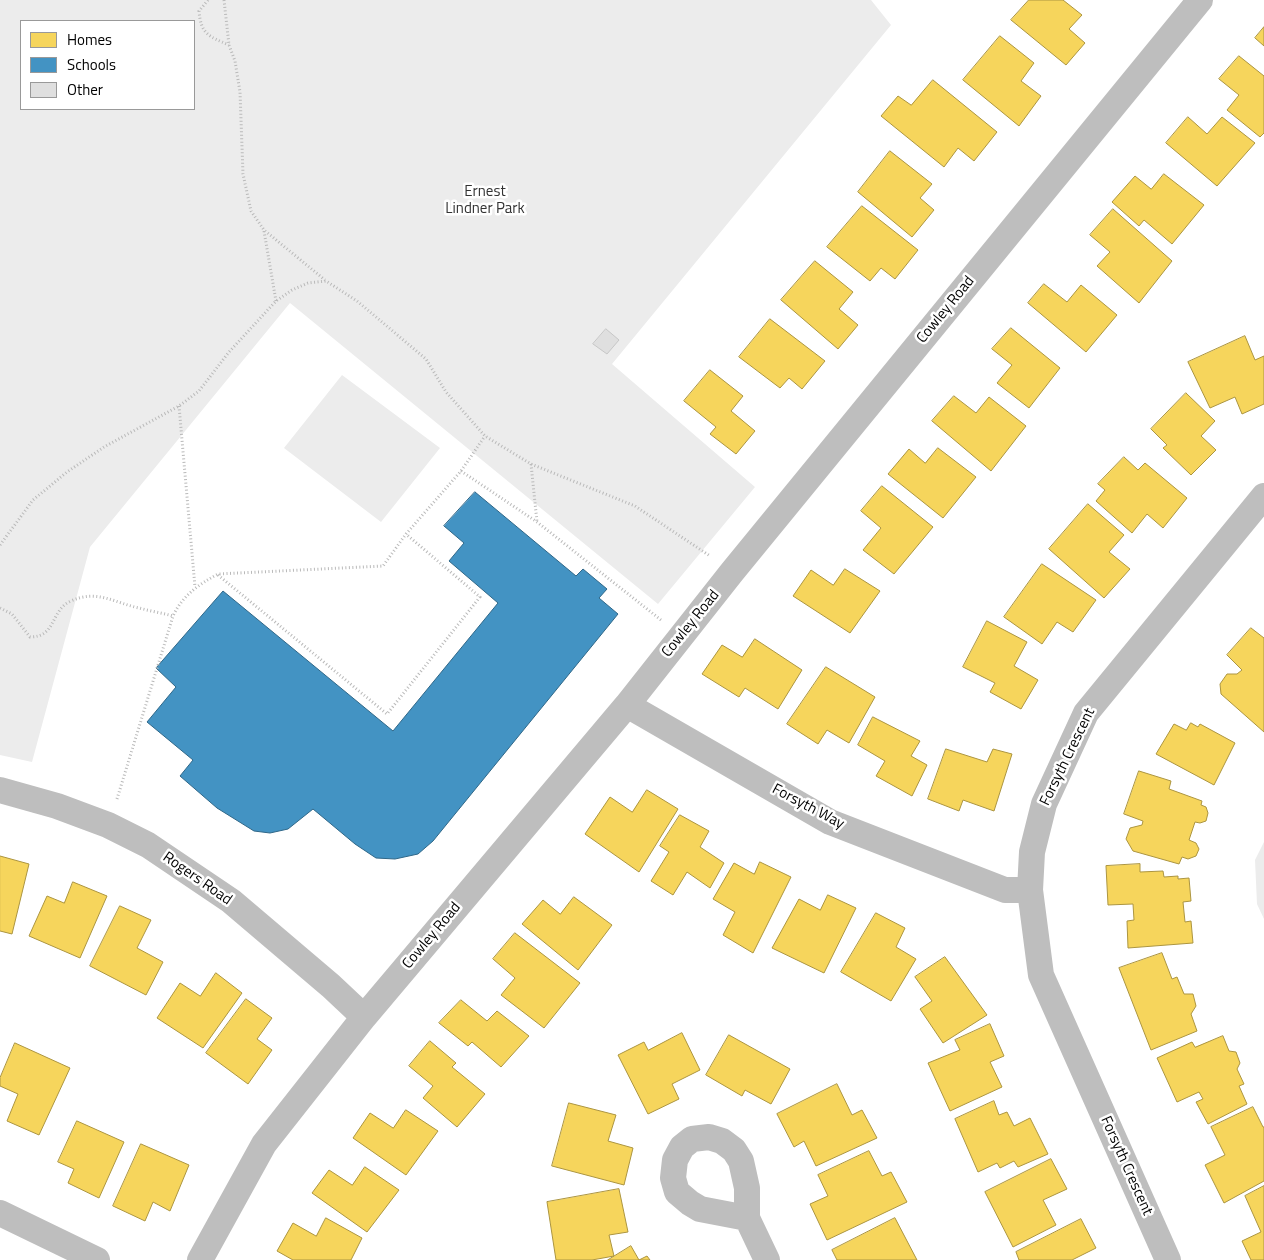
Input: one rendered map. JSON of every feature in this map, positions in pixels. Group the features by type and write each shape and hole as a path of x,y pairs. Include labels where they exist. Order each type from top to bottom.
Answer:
{"street":[{"name":"Cowley Road","path":"200,1260 264,1144 364,1017 627,705 1200,0"},
{"name":"Forsyth Crescent","path":"1168,1260 1041,975 1030,890 1032,852 1044,804 1086,713 1264,496"},
{"name":"Forsyth Way","path":"627,705 830,822 1005,890 1030,890"},
{"name":"Rogers Road","path":"0,790 57,806 108,824 148,845 231,901 331,986 364,1017"},
{"path":"0,1213 97,1260"},
{"path":"747,1218 767,1260"}],"path":[{"path":"208,0 199,10 200,25 208,36 229,45"},
{"path":"224,0 229,45 235,61 240,92 243,174 251,211 264,230 326,280 357,301 426,359 446,392 485,436 530,464 635,506 710,556"},
{"path":"264,230 276,301"},
{"path":"0,545 34,500 67,472 104,447 179,406 199,390 229,352 276,301 292,290 308,283 326,280"},
{"path":"179,406 195,587"},
{"path":"116,801 173,616 176,608 195,587 218,574 383,566 406,534 461,471 485,436"},
{"path":"530,464 537,522"},
{"path":"461,471 537,522 682,635"},
{"path":"218,574 387,714 480,597 406,534"},
{"path":"0,608 12,614 30,637 38,637 48,631 56,614 70,601 92,596 110,598 137,608 173,616"}],"green space":[{"name":"Ernest Lindner Park","path":"0,0 871,0 891,25 612,364 755,487 658,604 290,303 90,547 32,762 0,755"},
{"path":"342,375 440,448 381,522 284,448"},
{"path":"1264,842 1264,919 1257,904 1255,860"}],"building: Homes":[{"path":"1029,0 1063,0 1082,15 1069,29 1085,43 1066,65 1011,20"},
{"path":"1264,27 1264,46 1255,38"},
{"path":"1000,36 1034,63 1021,81 1041,96 1019,126 963,80"},
{"path":"1239,56 1264,76 1264,133 1260,137 1227,110 1239,95 1219,79"},
{"path":"933,80 997,132 974,161 958,148 944,167 881,116 898,96 911,105"},
{"path":"1188,117 1207,134 1222,117 1255,143 1217,186 1166,143"},
{"path":"890,151 932,184 920,198 934,210 912,237 858,192"},
{"path":"1164,174 1204,205 1172,244 1144,220 1139,226 1112,202 1135,176 1151,189"},
{"path":"862,206 918,250 895,279 881,268 870,281 827,247"},
{"path":"1113,209 1172,261 1139,303 1097,266 1110,252 1090,235"},
{"path":"815,261 853,292 839,309 858,325 838,349 781,300"},
{"path":"1044,284 1067,302 1081,285 1117,315 1086,352 1028,303"},
{"path":"770,319 825,361 802,389 789,378 780,388 739,357"},
{"path":"1011,328 1060,368 1029,408 997,383 1012,365 992,349"},
{"path":"1245,336 1255,360 1264,356 1264,404 1242,414 1235,397 1210,408 1188,362"},
{"path":"710,370 743,396 731,411 755,431 736,454 710,434 716,427 684,401"},
{"path":"1186,393 1215,421 1201,436 1216,450 1191,475 1163,448 1167,445 1151,429"},
{"path":"954,396 976,413 989,397 1026,426 991,471 932,421"},
{"path":"938,448 976,477 943,518 888,474 909,449 925,463"},
{"path":"1124,457 1138,470 1145,463 1187,498 1163,528 1147,514 1132,533 1096,501 1105,490 1098,484"},
{"path":"882,486 933,527 894,574 863,550 881,528 861,511"},
{"path":"1088,504 1124,535 1109,552 1130,569 1104,598 1049,549"},
{"path":"1042,564 1096,600 1073,632 1057,622 1042,644 1004,617"},
{"path":"845,569 880,591 850,633 793,596 811,570 833,585"},
{"path":"987,621 1027,642 1014,666 1038,680 1021,709 990,692 995,683 963,667"},
{"path":"1251,628 1264,638 1264,732 1221,694 1220,684 1227,674 1237,674 1242,670 1227,655"},
{"path":"755,639 802,670 778,709 745,688 739,697 702,674 722,645 742,657"},
{"path":"826,667 875,697 849,743 827,730 818,744 787,724"},
{"path":"873,717 920,741 911,756 927,765 912,796 876,776 885,761 858,745"},
{"path":"1191,723 1198,727 1200,724 1235,743 1214,785 1156,754 1174,724 1186,730"},
{"path":"946,749 987,762 993,749 1012,754 994,811 963,800 959,811 928,799"},
{"path":"1139,771 1171,781 1169,789 1202,801 1201,805 1206,807 1208,813 1206,821 1195,822 1189,840 1196,843 1199,849 1196,856 1188,859 1182,857 1179,864 1133,851 1126,839 1130,828 1142,825 1143,821 1124,814"},
{"path":"647,790 678,809 639,872 585,834 610,797 632,812"},
{"path":"680,815 709,831 700,847 724,863 710,888 687,872 673,895 651,881 669,852 660,846"},
{"path":"0,856 29,864 12,934 0,931"},
{"path":"760,862 791,877 753,953 723,935 735,912 713,899 734,863 754,874"},
{"path":"1140,864 1140,872 1163,871 1164,877 1178,876 1178,879 1189,878 1191,901 1183,902 1185,922 1191,921 1193,943 1128,948 1127,921 1134,920 1133,904 1108,905 1106,866"},
{"path":"73,882 107,896 80,958 29,936 47,896 64,903"},
{"path":"828,895 856,908 824,973 772,948 799,899 820,910"},
{"path":"574,897 612,925 578,970 522,924 543,900 560,914"},
{"path":"120,906 151,920 137,948 163,962 146,995 90,966"},
{"path":"876,913 905,928 896,947 916,959 891,1001 841,972"},
{"path":"515,933 580,983 544,1028 501,995 515,978 493,959"},
{"path":"1162,953 1172,979 1177,977 1184,994 1193,994 1196,1006 1191,1014 1197,1031 1151,1050 1119,968"},
{"path":"945,957 987,1015 943,1043 920,1009 932,1001 915,977"},
{"path":"216,973 242,993 203,1048 157,1018 180,983 200,996"},
{"path":"246,999 272,1018 257,1039 272,1050 248,1084 206,1053"},
{"path":"461,1000 487,1021 497,1011 529,1036 501,1067 472,1042 468,1046 439,1023"},
{"path":"990,1024 1004,1056 990,1062 1002,1087 950,1111 928,1063 960,1050 955,1040"},
{"path":"682,1033 700,1070 672,1084 679,1099 648,1114 618,1055 644,1042 648,1050"},
{"path":"729,1035 790,1069 771,1104 745,1090 742,1096 706,1075"},
{"path":"1223,1036 1229,1051 1236,1052 1240,1063 1237,1069 1244,1084 1239,1086 1247,1104 1208,1124 1196,1102 1203,1099 1199,1092 1177,1102 1157,1058 1192,1042 1195,1047"},
{"path":"430,1041 456,1063 452,1067 485,1094 457,1127 423,1098 433,1086 409,1066"},
{"path":"15,1043 70,1068 39,1135 7,1121 18,1094 0,1086 0,1078"},
{"path":"837,1084 852,1115 862,1110 877,1138 816,1166 804,1141 794,1147 777,1114"},
{"path":"994,1101 999,1115 1007,1112 1014,1126 1030,1118 1048,1154 1018,1167 1014,1161 1000,1168 997,1163 978,1172 955,1119"},
{"path":"569,1103 616,1115 608,1141 633,1148 624,1185 552,1166"},
{"path":"1253,1107 1264,1127 1264,1181 1224,1203 1205,1165 1225,1155 1211,1127"},
{"path":"406,1110 438,1131 406,1175 353,1138 370,1113 393,1128"},
{"path":"77,1121 124,1142 99,1198 68,1183 74,1169 58,1162"},
{"path":"141,1144 189,1165 170,1211 153,1202 145,1221 113,1206"},
{"path":"869,1151 882,1176 891,1172 907,1202 827,1240 810,1204 828,1196 818,1175"},
{"path":"1051,1159 1067,1189 1043,1200 1056,1225 1013,1247 985,1192"},
{"path":"365,1167 399,1190 367,1232 312,1193 329,1170 352,1185"},
{"path":"1264,1186 1264,1260 1251,1260 1242,1241 1261,1232 1245,1196"},
{"path":"619,1189 628,1232 609,1235 614,1256 592,1260 556,1260 547,1202"},
{"path":"326,1218 362,1238 351,1260 293,1260 277,1251 293,1223 316,1236"},
{"path":"895,1218 917,1260 837,1260 832,1250"},
{"path":"1081,1219 1096,1248 1072,1260 1019,1260 1016,1252"},
{"path":"631,1246 639,1260 608,1260"},
{"path":"647,1256 650,1260 639,1260"}],"building: Schools":[{"path":"475,492 576,576 583,569 607,589 599,598 618,614 433,841 418,854 395,859 376,858 355,844 313,809 288,829 270,833 254,831 217,808 180,776 193,760 147,722 176,687 156,668 223,591 393,731 498,603 449,561 464,543 444,526"}],"building: Other":[{"path":"606,329 619,340 607,354 593,344"}]}
